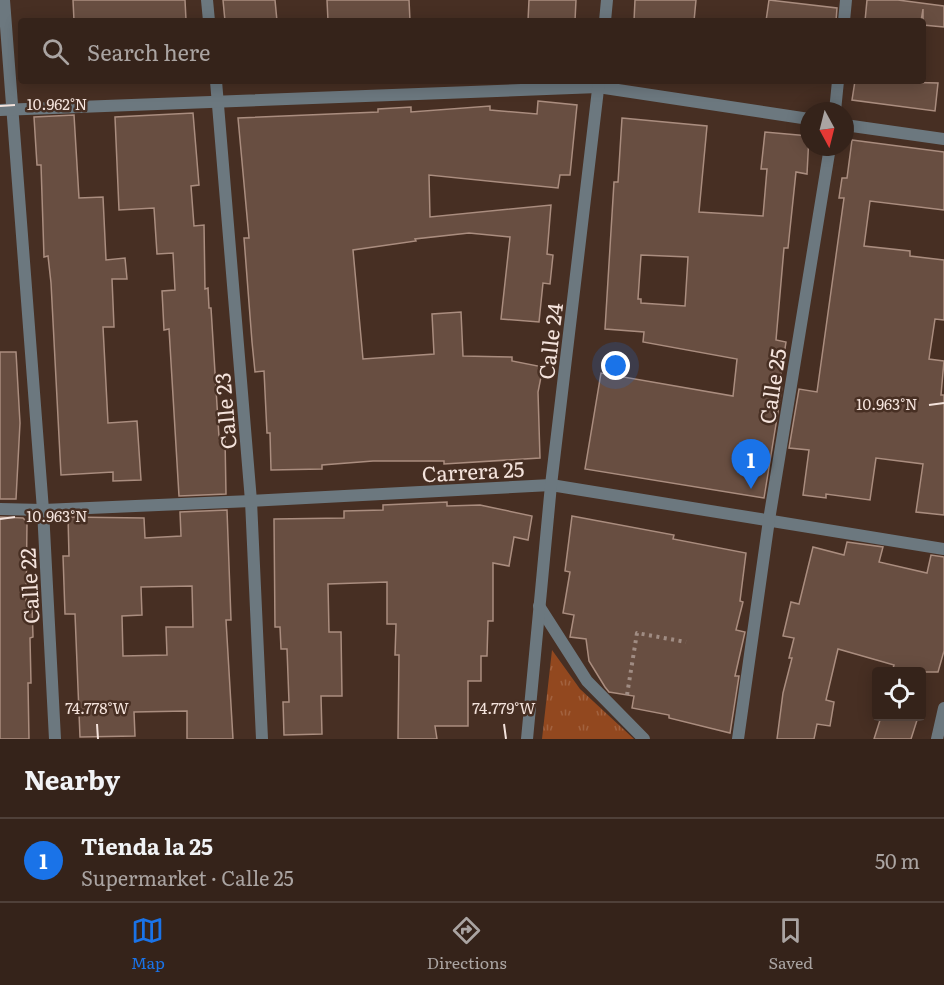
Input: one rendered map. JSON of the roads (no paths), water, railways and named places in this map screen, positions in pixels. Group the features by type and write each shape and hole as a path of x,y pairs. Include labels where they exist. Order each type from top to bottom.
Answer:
{"street":[{"name":"Calle 22","path":"3,0 6,110 43,510 55,739"},
{"path":"207,0 209,18"},
{"path":"605,18 607,0"},
{"path":"844,18 846,0"},
{"name":"Calle 23","path":"216,84 251,501 262,739"},
{"path":"6,110 598,84 800,118"},
{"name":"Calle 24","path":"527,739 551,485 598,84"},
{"path":"836,102 838,84"},
{"path":"854,126 944,139"},
{"name":"Calle 25","path":"738,739 769,520 829,156"},
{"name":"Carrera 25","path":"0,509 43,510 251,501 551,485 944,549"},
{"path":"539,606 586,681 644,739"},
{"path":"937,739 944,708"}],"place":[{"name":"Tienda la 25","path":"751,489"}]}
